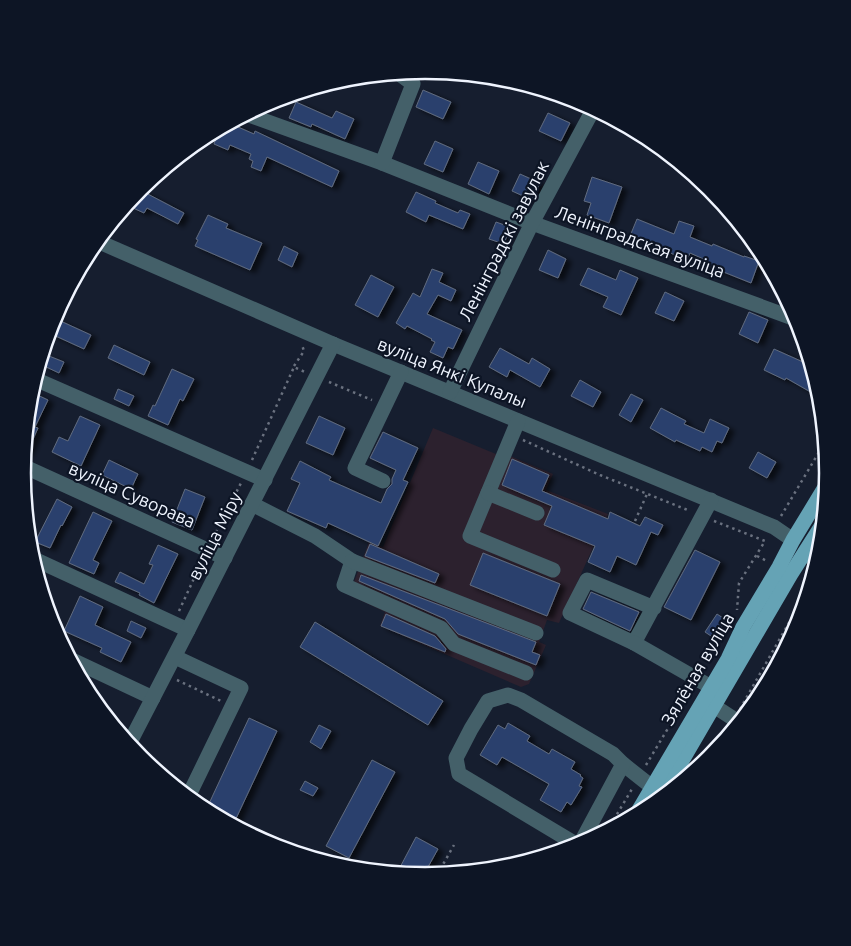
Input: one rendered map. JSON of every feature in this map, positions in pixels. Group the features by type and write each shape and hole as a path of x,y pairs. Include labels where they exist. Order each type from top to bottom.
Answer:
{"main road":[{"name":"Зялёная вуліца","path":"643,802 728,659 743,627 819,497"},
{"name":"Зялёная вуліца","path":"669,784 814,538"},
{"path":"793,540 805,552"}],"street":[{"path":"382,163 413,84 407,80"},
{"name":"Ленінградскі завулак","path":"450,392 532,223 590,115"},
{"name":"Ленінградская вуліца","path":"255,117 382,163 532,223 787,316"},
{"name":"вуліца Янкі Купалы","path":"105,244 333,344 774,527 793,540"},
{"name":"вуліца Міру","path":"133,737 153,698 181,659 188,630 333,344"},
{"path":"383,481 355,468 401,372"},
{"path":"42,382 265,480"},
{"path":"518,421 470,536 553,570"},
{"name":"вуліца Суворава","path":"31,470 225,558"},
{"path":"488,493 537,513"},
{"path":"634,643 711,500"},
{"path":"252,504 315,536 352,561 536,633"},
{"path":"805,552 810,557"},
{"path":"352,561 344,584 441,628 454,644 526,673"},
{"path":"42,563 188,630"},
{"path":"654,608 587,580 570,613 634,643 711,687"},
{"path":"181,659 240,688 191,790"},
{"path":"81,664 153,698"},
{"path":"569,840 459,774 456,758 488,701 508,696 521,700 613,754 652,786"},
{"path":"714,706 733,719"},
{"path":"586,833 623,764"}],"path":[{"path":"174,623 247,472 294,367 385,405"},
{"path":"777,521 819,453"},
{"path":"635,521 647,494"},
{"path":"757,556 772,564"},
{"path":"751,695 793,615"},
{"path":"181,659 177,680 232,706"},
{"path":"442,866 454,845"}],"shaded area":[{"path":"433,428 508,459 510,456 553,474 546,490 608,514 559,623 547,620 539,642 546,645 529,684 521,687 380,626 385,612 351,596 351,590 369,542 383,547"}],"building":[{"path":"423,90 451,102 443,119 416,107"},
{"path":"296,102 332,118 336,111 354,119 345,139 312,124 311,127 289,118"},
{"path":"548,113 570,123 561,141 539,131"},
{"path":"237,127 254,134 255,131 339,171 332,187 267,157 261,171 251,167 253,161 249,159 251,154 230,145 228,150 214,144 216,139"},
{"path":"435,141 453,149 443,172 424,164"},
{"path":"478,162 499,171 489,194 468,184"},
{"path":"520,174 540,183 532,200 512,191"},
{"path":"592,177 622,187 609,223 587,215 591,203 584,201"},
{"path":"416,192 458,213 460,210 470,214 463,229 429,215 426,222 406,212"},
{"path":"147,194 184,213 178,224 147,208 144,213 134,208"},
{"path":"208,215 228,224 226,228 262,243 250,270 195,246 198,240 196,239"},
{"path":"637,219 674,234 679,221 694,226 690,237 757,260 758,263 751,283 706,265 708,261 690,253 687,260 630,236"},
{"path":"496,222 510,227 504,244 489,239"},
{"path":"284,246 298,253 292,267 278,260"},
{"path":"548,250 566,259 558,278 539,270"},
{"path":"588,268 616,280 620,270 638,278 621,315 603,307 608,297 580,285"},
{"path":"432,269 443,273 439,282 456,290 451,301 438,295 427,314 462,330 453,349 448,347 443,358 430,352 435,342 432,339 407,326 405,329 396,323 413,293 420,297"},
{"path":"371,275 394,287 378,317 355,305"},
{"path":"665,292 684,301 674,321 655,313"},
{"path":"749,312 768,320 758,343 739,334"},
{"path":"61,321 91,335 84,349 56,336"},
{"path":"114,345 150,362 144,375 108,358"},
{"path":"500,348 529,364 532,358 550,369 540,387 510,370 507,377 489,367"},
{"path":"774,349 804,362 811,392 786,378 785,380 764,370"},
{"path":"49,356 64,362 59,373 46,367"},
{"path":"172,369 194,379 183,401 180,399 168,425 148,416 153,405 155,406"},
{"path":"580,380 601,392 593,407 571,396"},
{"path":"118,389 134,396 129,406 114,399"},
{"path":"631,394 643,400 631,422 619,415"},
{"path":"39,396 48,400 35,427 38,428 33,439"},
{"path":"661,408 686,421 684,424 704,433 710,419 729,428 722,443 717,441 712,452 702,447 700,451 676,440 675,442 650,428"},
{"path":"80,416 100,425 81,466 52,452 59,437 68,441"},
{"path":"319,416 345,428 333,455 306,443"},
{"path":"383,432 418,448 403,480 408,482 378,546 328,523 326,528 287,511 300,483 291,479 300,461 331,477 329,480 381,503 387,489 392,484 396,470 370,458"},
{"path":"758,452 776,462 767,478 749,468"},
{"path":"512,459 549,475 542,491 608,519 610,512 640,526 645,517 663,525 658,535 651,532 636,565 617,556 610,572 588,562 595,546 544,525 552,506 502,485"},
{"path":"109,460 138,474 131,489 102,475"},
{"path":"185,489 205,497 192,530 172,522"},
{"path":"57,499 72,507 50,548 38,543 37,538"},
{"path":"93,512 112,521 93,560 99,563 94,574 69,563"},
{"path":"370,544 439,574 435,583 365,556"},
{"path":"158,545 178,554 154,603 139,595 140,593 115,582 120,572 144,584 153,565 149,564"},
{"path":"695,550 720,562 691,620 664,607"},
{"path":"483,553 560,584 547,616 470,585"},
{"path":"361,575 536,642 532,652 540,655 536,665 458,634 445,619 359,581"},
{"path":"591,592 639,612 630,631 583,609"},
{"path":"80,596 103,607 95,625 131,642 121,662 100,652 102,648 64,631"},
{"path":"386,614 435,636 446,649 445,652 381,626"},
{"path":"717,614 726,620 714,638 705,632"},
{"path":"131,621 146,628 141,638 127,631"},
{"path":"315,622 443,701 428,725 300,647"},
{"path":"249,718 277,731 236,819 209,803"},
{"path":"508,723 530,736 527,741 549,754 552,749 575,762 571,769 583,778 579,786 582,787 571,805 567,802 561,812 540,800 549,784 502,757 497,765 480,755 498,725 505,729"},
{"path":"319,725 331,731 321,749 310,742"},
{"path":"372,760 395,772 349,858 326,846"},
{"path":"305,781 318,788 313,796 300,790"},
{"path":"416,837 438,849 428,867 401,866"}]}
